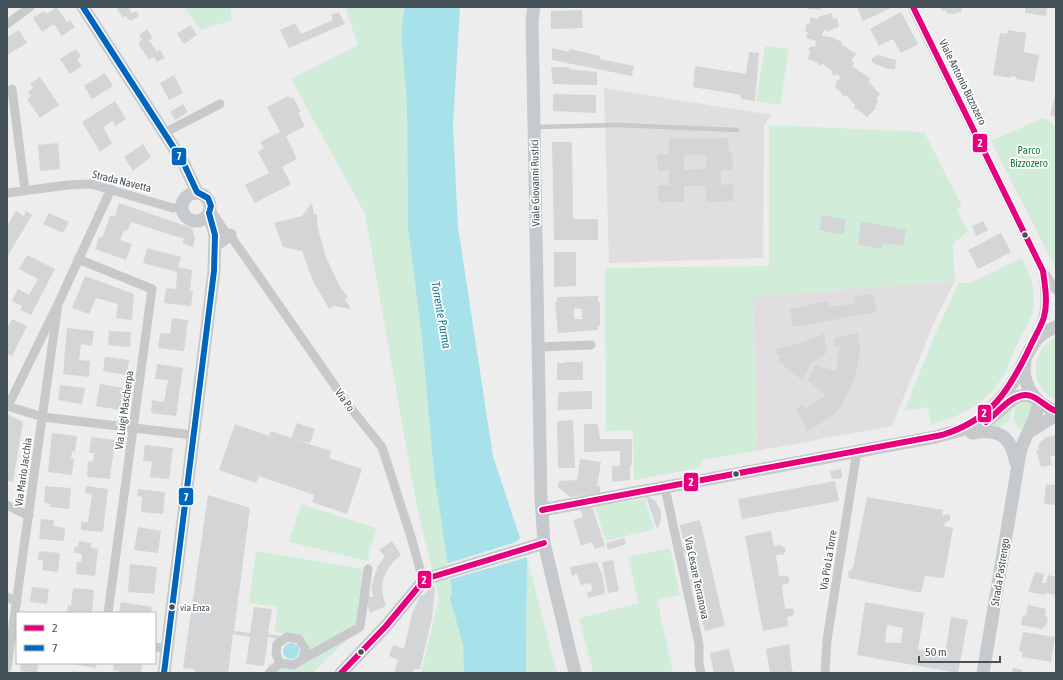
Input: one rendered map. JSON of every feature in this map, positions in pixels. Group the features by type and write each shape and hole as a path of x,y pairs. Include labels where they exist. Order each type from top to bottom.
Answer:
{"street":[{"path":"7,24 30,7"},
{"path":"83,7 183,162 193,194 185,198 182,207"},
{"name":"Viale Antonio Bizzozero","path":"914,8 1042,271 1056,290"},
{"name":"Viale Giovanni Rustici","path":"532,11 538,347 544,542 575,673"},
{"path":"12,89 25,190"},
{"path":"164,133 220,104"},
{"name":"Strada Navetta","path":"7,193 68,184 91,184 173,208 182,207"},
{"name":"Via Mario Jacchia","path":"7,406 58,304 111,189"},
{"name":"Via Po","path":"193,194 208,198 206,215 215,240"},
{"name":"Via Po","path":"182,207 186,216 194,221 206,215"},
{"name":"Via Po","path":"206,215 230,235 349,406 382,446 412,540 428,578"},
{"path":"164,673 161,648 193,435 214,271 215,240 230,235"},
{"name":"Via Luigi Mascherpa","path":"78,259 152,289 108,612"},
{"name":"Viale Antonio Bizzozero","path":"1032,345 1044,317 1046,299 1042,271"},
{"name":"Via Mario Jacchia","path":"7,668 58,304"},
{"path":"955,431 983,415 997,402 1014,380 1032,345 1041,334 1056,327"},
{"path":"538,347 591,345"},
{"path":"1026,358 1026,379 1037,399"},
{"path":"542,510 665,488 955,431 987,421 1016,397 1026,395 1037,399 1056,411"},
{"name":"Strada Pastrengo","path":"984,673 1016,471 1025,436 1038,411 1037,399"},
{"path":"7,406 43,417 193,435"},
{"path":"1025,436 1044,421 1056,415"},
{"name":"Strada Pastrengo","path":"955,431 973,433 989,430 1001,435 1013,449 1016,471"},
{"name":"Via Pio La Torre","path":"825,673 827,640 858,451"},
{"name":"Via Cesare Terranova","path":"665,488 699,644 699,664 701,673"},
{"path":"7,505 29,516"},
{"path":"341,673 399,612 428,578 544,542"},
{"path":"280,663 294,665 360,627 368,569"},
{"path":"7,597 17,602"},
{"path":"280,663 276,654 277,644 287,637 299,639 305,649 303,659"},
{"path":"269,673 280,663"}],"lane":[{"path":"534,127 617,125 737,130"}],"shaded area":[{"path":"604,88 772,115 764,124 763,258 609,263"},
{"path":"955,281 935,320 892,426 757,451 753,297"}],"green space":[{"path":"184,7 230,7 232,20 201,30"},
{"path":"345,7 405,7 401,31 407,106 408,227 422,339 434,474 452,592 450,599 463,645 464,673 421,673 439,599 416,502 365,214 291,79 358,45"},
{"path":"765,46 789,49 780,105 756,101"},
{"name":"Parco Bizzozero","path":"1043,118 1056,126 1056,269 991,141"},
{"path":"769,125 924,132 962,206 957,210 968,231 953,244 955,281 753,297 757,451 702,460 699,468 634,480 633,430 606,431 605,268 769,266"},
{"path":"1022,258 1029,273 1033,289 1033,312 1019,339 1005,373 998,383 983,400 974,407 943,421 931,424 928,407 904,411 940,323 959,283 970,283"},
{"path":"1056,338 1056,400 1047,394 1041,387 1037,378 1036,369 1037,360 1041,351 1047,344"},
{"path":"1019,400 1031,402 1033,407 1027,422 1020,430 1014,419 1015,407"},
{"path":"1012,408 1009,421 999,428 991,425"},
{"path":"645,499 654,529 606,541 595,507"},
{"path":"301,504 376,528 367,561 289,542"},
{"path":"670,548 680,595 657,600 673,673 593,673 579,618 639,603 628,557"},
{"path":"256,551 363,569 356,631 313,673 266,673 269,663 299,669 310,655 305,637 275,632 277,607 249,603"},
{"path":"527,559 556,669 557,673 526,673"}],"water":[{"name":"Torrente Parma","path":"405,7 460,7 453,125 458,227 493,456 527,559 526,673 464,673 463,645 450,599 452,592 434,474 422,339 408,227 407,106 401,31"},
{"path":"288,643 294,643 299,648 297,657 294,659 288,659 283,654 283,648"}],"pier":[{"path":"522,537 528,557 448,580 446,564 516,542"}],"building":[{"path":"57,7 67,22 70,20 75,27 62,36 54,24 42,32 33,18 44,11 46,14"},
{"path":"116,7 128,7 132,13 136,11 139,16 130,21 126,16 123,18"},
{"path":"808,7 822,7 822,9 807,9"},
{"path":"857,7 893,7 863,21"},
{"path":"941,7 962,7 961,13 956,12 955,14 947,13 947,11 941,10"},
{"path":"1025,7 1047,7 1046,16 1025,13"},
{"path":"582,10 583,28 551,29 551,11"},
{"path":"339,12 345,24 289,48 280,30 295,23 301,34 333,20 331,15"},
{"path":"901,12 918,44 901,53 893,39 879,46 870,29"},
{"path":"832,13 833,19 837,18 839,27 830,30 829,32 824,30 822,36 831,37 842,42 841,44 856,54 851,61 854,63 852,66 871,79 868,81 880,94 876,99 878,101 875,107 876,108 867,117 857,109 854,109 855,105 846,95 843,96 841,92 835,88 837,81 841,78 837,74 833,76 833,71 823,64 819,66 818,63 808,59 810,52 808,49 812,46 815,47 816,41 806,38 808,32 805,31 807,23 811,24 809,21 811,17 818,19 818,17"},
{"path":"190,25 197,35 184,44 177,34"},
{"path":"147,29 153,38 149,40 157,52 160,50 165,58 157,62 154,57 149,60 138,43 142,40 139,35"},
{"path":"19,30 27,43 7,55 7,37"},
{"path":"1008,30 1026,33 1024,52 1039,55 1034,82 1016,79 1016,77 1011,76 1011,78 993,75 1000,33 1007,34"},
{"path":"552,48 569,52 570,49 600,56 600,59 634,66 632,76 552,60"},
{"path":"76,49 81,56 77,59 82,66 70,74 60,59"},
{"path":"749,52 759,53 755,101 741,99 741,95 693,87 695,66 746,74"},
{"path":"878,55 896,60 895,69 888,69 873,63 871,59"},
{"path":"551,67 569,67 569,69 597,72 597,85 553,84"},
{"path":"105,73 113,86 92,99 84,86"},
{"path":"174,75 183,93 169,100 160,83"},
{"path":"40,77 59,105 40,118 27,99 31,96 28,92 33,88 30,84"},
{"path":"1056,93 1056,117 1050,115"},
{"path":"553,94 596,95 596,113 553,111"},
{"path":"288,96 290,99 293,97 301,112 298,113 305,126 286,136 297,159 282,167 291,184 255,203 245,185 269,173 258,152 264,148 260,142 280,132 267,107"},
{"path":"115,101 126,119 115,126 113,121 103,127 112,143 100,152 82,122"},
{"path":"183,104 188,112 175,120 170,112"},
{"path":"728,138 729,153 732,153 733,170 721,170 721,185 733,184 733,201 706,202 706,186 684,186 684,202 658,202 658,185 669,185 669,171 658,171 657,154 669,154 669,139","holes":["684,155 706,155 706,169 684,170"]},
{"path":"552,142 572,142 573,219 598,219 598,240 554,240"},
{"path":"58,143 60,169 40,171 38,145"},
{"path":"143,144 151,157 133,171 124,157"},
{"path":"119,203 192,228 195,239 193,247 182,243 184,239 131,222 127,231 124,230 120,240 132,244 126,260 95,249 99,237 102,238 110,216 115,216"},
{"path":"312,203 314,214 317,214 318,229 326,257 338,283 348,298 345,299 351,309 334,306 329,309 313,281 302,251 283,247 274,223 302,216"},
{"path":"16,211 24,216 26,211 32,215 7,257 7,226"},
{"path":"49,213 69,222 63,233 43,224"},
{"path":"822,215 846,220 843,235 819,230"},
{"path":"861,221 906,230 903,246 883,243 881,249 858,245"},
{"path":"983,221 988,230 976,236 972,226"},
{"path":"1001,233 1011,252 978,269 968,250"},
{"path":"147,248 181,257 178,267 192,270 190,291 193,291 191,306 164,303 166,288 176,289 177,272 143,263"},
{"path":"554,252 576,252 576,286 554,287"},
{"path":"27,255 55,269 31,315 20,310 22,306 12,301 18,289 29,295 38,279 19,269"},
{"path":"85,276 134,294 132,320 116,318 118,304 96,298 89,314 72,308"},
{"path":"873,294 877,312 793,327 790,309 828,301 829,307 855,303 854,297"},
{"path":"598,296 598,302 600,302 600,325 598,326 598,330 558,333 555,303 557,302 557,297","holes":["574,308 582,309 582,319 574,319"]},
{"path":"172,318 188,320 184,351 158,348 160,333 170,334"},
{"path":"12,319 27,326 12,356 7,354 7,328"},
{"path":"67,328 94,331 92,346 81,344 79,360 90,361 89,377 63,374"},
{"path":"109,331 131,332 130,347 108,345"},
{"path":"858,333 860,352 854,381 842,404 833,415 807,432 797,409 803,404 806,409 826,395 808,380 815,365 836,371 840,345 835,346 834,338"},
{"path":"824,334 827,352 811,364 802,380 778,361 781,355 777,355 777,349 791,346"},
{"path":"105,357 129,360 127,375 103,371"},
{"path":"583,362 583,380 557,380 557,363"},
{"path":"157,364 183,368 176,416 151,413 152,400 164,402 168,380 155,379"},
{"path":"100,384 123,388 120,410 96,406"},
{"path":"60,385 85,388 82,404 58,400"},
{"path":"592,391 592,409 557,410 559,392"},
{"path":"7,414 23,422 13,482 7,481"},
{"path":"573,420 575,468 558,468 557,421"},
{"path":"297,423 315,429 310,443 296,440 331,451 329,458 362,469 347,514 312,502 314,495 259,476 256,483 219,470 235,424 269,436 271,431 291,438"},
{"path":"584,424 598,424 600,439 632,439 632,465 630,465 630,480 612,482 612,466 620,466 620,451 584,452"},
{"path":"52,433 77,436 75,452 72,451 71,459 74,459 72,475 48,472"},
{"path":"1056,435 1056,455 1050,457 1052,465 1041,467 1036,450 1039,450 1038,447 1044,438"},
{"path":"91,437 115,440 110,479 87,477 88,461 93,462 94,453 89,453"},
{"path":"145,445 173,448 169,479 150,477 152,462 143,461"},
{"path":"580,459 601,462 597,486 600,486 600,493 570,497 558,487 559,481 577,480"},
{"path":"841,469 842,478 832,479 830,471"},
{"path":"835,481 839,501 742,519 738,499"},
{"path":"1046,484 1056,485 1056,505 1044,504"},
{"path":"45,486 71,488 69,509 50,507 50,504 44,503"},
{"path":"86,486 108,489 103,532 81,530 81,522 88,522 92,494 85,493"},
{"path":"138,489 165,492 163,514 141,512 142,497 137,496"},
{"path":"208,495 250,508 234,631 250,633 254,607 272,609 268,634 281,636 280,639 268,637 264,666 246,664 250,637 233,634 228,673 195,673 195,669 183,668"},
{"path":"646,496 655,500 661,511 661,521 657,529"},
{"path":"867,497 943,510 942,516 946,514 950,515 950,520 945,522 944,526 953,528 944,578 925,576 921,593 849,578 848,572 853,568"},
{"path":"592,506 605,546 595,549 592,542 581,546 573,520 583,517 580,509"},
{"path":"41,519 54,520 53,526 65,528 64,541 39,539"},
{"path":"700,520 725,626 705,631 701,617 697,613 699,608 690,582 691,576 686,554 682,549 684,545 680,525"},
{"path":"138,527 161,531 158,553 134,550"},
{"path":"771,531 774,546 781,545 786,549 784,554 776,555 779,576 787,576 790,579 788,584 782,585 785,609 792,608 795,613 792,616 787,617 788,626 763,631 745,536"},
{"path":"624,538 626,544 608,550 606,543"},
{"path":"79,541 91,543 91,548 98,549 95,576 76,574 77,562 81,562 82,554 74,553 75,547 78,547"},
{"path":"392,541 401,555 393,562 386,572 382,584 383,597 386,606 370,613 365,596 374,597 371,589 374,577 378,566 385,556 379,550"},
{"path":"39,551 60,553 58,572 42,570 43,560 38,560"},
{"path":"613,560 619,591 608,593 602,562"},
{"path":"597,562 603,577 605,594 588,598 587,592 592,591 591,583 581,585 577,574 572,576 570,567"},
{"path":"130,564 157,567 154,594 128,592"},
{"path":"1035,572 1044,574 1042,583 1046,583 1048,575 1056,577 1056,595 1028,592"},
{"path":"431,585 435,587 432,618 420,669 414,669 413,673 394,673 398,660 389,656 393,645 404,649 412,614 419,598 421,595 424,595"},
{"path":"32,587 49,589 47,604 30,602"},
{"path":"73,588 94,590 92,612 67,612 68,605 71,606"},
{"path":"121,602 152,607 151,612 119,612"},
{"path":"865,602 924,613 918,649 945,654 951,617 968,620 958,673 857,655","holes":["887,625 903,628 901,643 885,642"]},
{"path":"1028,605 1046,609 1045,616 1048,617 1046,627 1043,626 1043,629 1021,625 1023,615 1026,615"},
{"path":"1023,632 1055,637 1051,662 1022,657 1023,652 1019,651"},
{"path":"789,644 792,670 794,673 770,673 766,649"},
{"path":"729,649 735,673 714,673 710,653"},
{"path":"21,664 38,664 37,673 20,671"},
{"path":"73,664 97,664 96,668"},
{"path":"114,664 142,664 141,673 118,673 119,671 113,670"},
{"path":"1013,668 1023,670 1022,673 1012,673"}],"transit line":[{"name":"7","path":"83,7 183,162 197,192 208,198 211,206 209,213 215,235 214,271 164,673"},
{"name":"2","path":"542,510 942,435 959,429 986,412 1006,390 1022,363 1044,317 1046,300 1043,271 913,7"},
{"name":"2","path":"986,422 1007,403 1018,396 1025,395 1034,397 1056,411"},
{"name":"2","path":"341,673 386,626 425,579 544,543"}],"place":[{"name":"via Enza","path":"172,607"}]}
